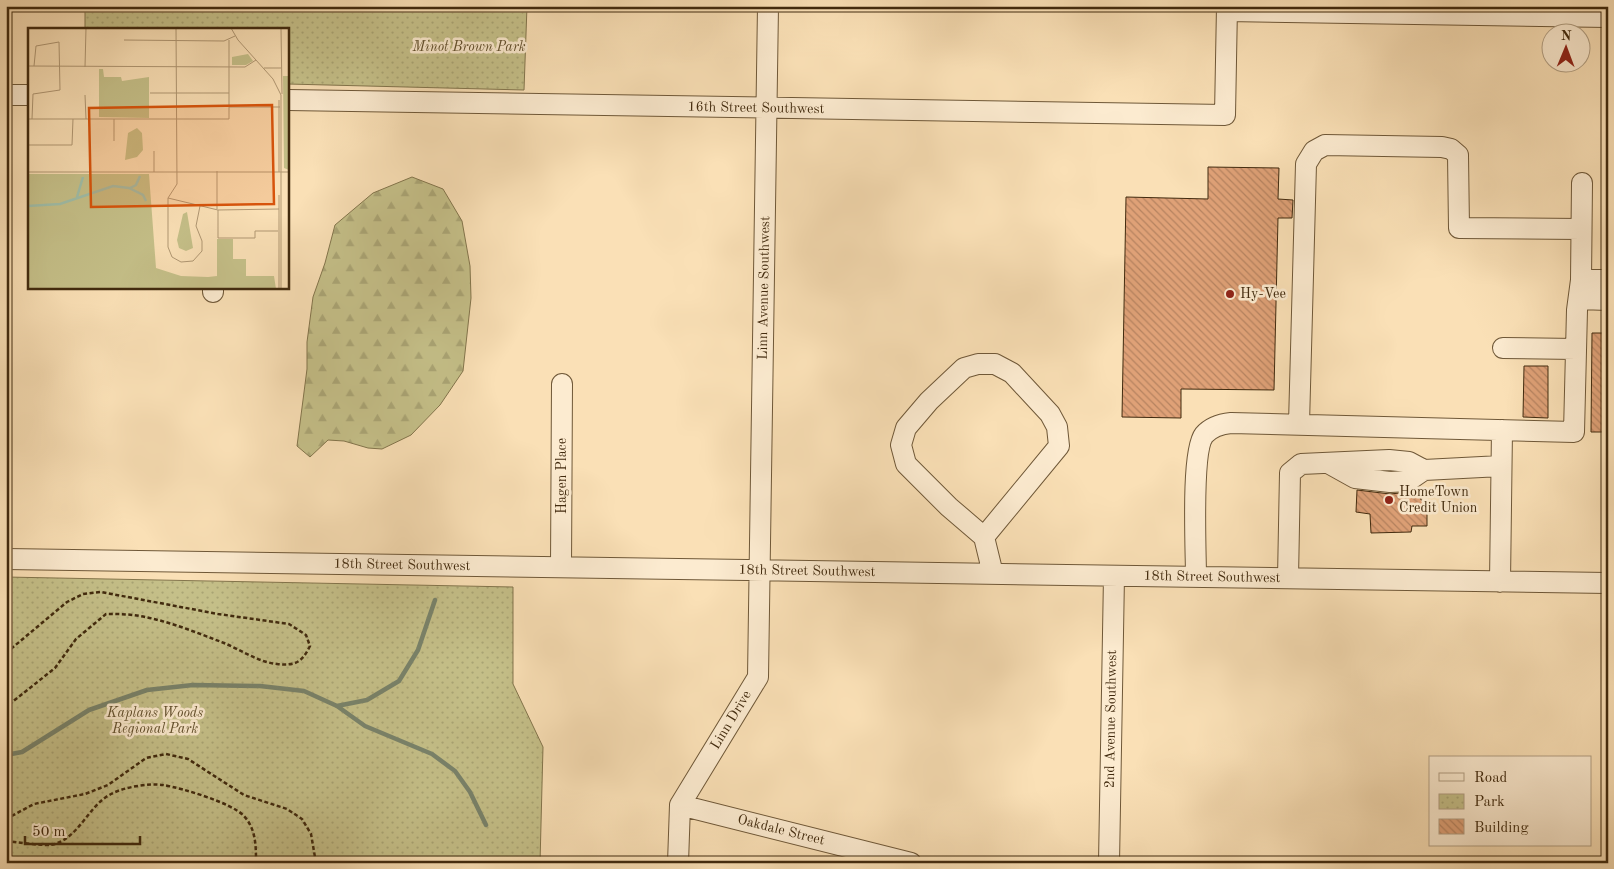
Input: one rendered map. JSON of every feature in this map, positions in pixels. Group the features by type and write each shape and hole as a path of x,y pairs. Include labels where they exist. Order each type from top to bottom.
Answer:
{"street":[{"name":"Linn Avenue Southwest","path":"760,570 768,6"},
{"name":"16th Street Southwest","path":"289,100 1225,115 1227,9"},
{"path":"1227,9 1608,17"},
{"path":"6,95 28,95"},
{"path":"1299,424 1306,164 1314,151 1325,145 1442,147 1451,149 1458,155 1459,228 1581,229"},
{"path":"1196,577 1196,460 1204,436 1210,429 1220,425 1232,423 1299,424 1574,432 1582,183"},
{"path":"1580,289 1608,280"},
{"path":"1580,289 1608,300"},
{"path":"1503,348 1576,349"},
{"path":"984,537 1059,446 1057,427 1050,414 1012,373 995,364 978,364 964,368 930,401 906,428 901,445 906,464 949,507 984,537 994,574"},
{"name":"Hagen Place","path":"561,567 562,384"},
{"path":"1500,582 1502,430"},
{"path":"1288,578 1290,473 1301,464 1328,463 1355,478 1390,482 1408,481 1424,470 1502,466"},
{"name":"18th Street Southwest","path":"6,559 1608,583"},
{"name":"Linn Drive","path":"678,863 680,804 758,677 760,570"},
{"name":"2nd Avenue Southwest","path":"1109,863 1114,576"},
{"name":"Oakdale Street","path":"680,804 911,863"}],"path":[{"path":"6,653 67,602 83,594 101,592 218,614 289,624 306,635 310,646 304,659 295,663 277,664 249,656 226,644 159,620 132,614 106,614 76,639 55,668 6,707"},
{"path":"6,819 34,804 85,794 108,785 146,758 166,754 188,759 244,795 287,809 302,819 311,834 316,863"},
{"path":"6,841 54,845 74,833 96,804 111,794 128,788 162,785 224,802 243,815 251,825 256,844 256,863"}],"green space":[{"name":"Minot Brown Park","path":"85,6 527,6 524,90 289,84 289,28 85,28"},
{"path":"412,177 443,189 462,221 470,266 471,298 463,371 440,405 411,435 382,449 368,448 344,441 328,440 310,457 297,446 307,369 307,342 313,297 325,263 335,225 373,193"},
{"name":"Kaplans Woods Regional Park","path":"6,577 513,587 513,684 543,747 540,863 6,863"}],"building":[{"path":"1208,167 1279,168 1278,199 1293,200 1292,218 1278,218 1274,390 1181,389 1181,418 1122,417 1126,197 1208,199"},
{"path":"1592,333 1608,333 1608,432 1591,432"},
{"path":"1524,366 1548,366 1548,418 1523,417"},
{"name":"HomeTown Credit Union","path":"1357,490 1390,494 1420,491 1421,500 1427,500 1427,526 1412,526 1411,532 1371,533 1370,514 1356,512"}],"waterway":[{"path":"337,706 367,700 399,681 418,650 435,600"},
{"path":"6,755 22,752 89,710 147,690 193,685 260,686 304,691 337,706 365,726 432,754 455,771 470,792 486,825"}],"place":[{"name":"Hy-Vee","path":"1230,294"},
{"name":"HomeTown Credit Union","path":"1389,500"}]}
